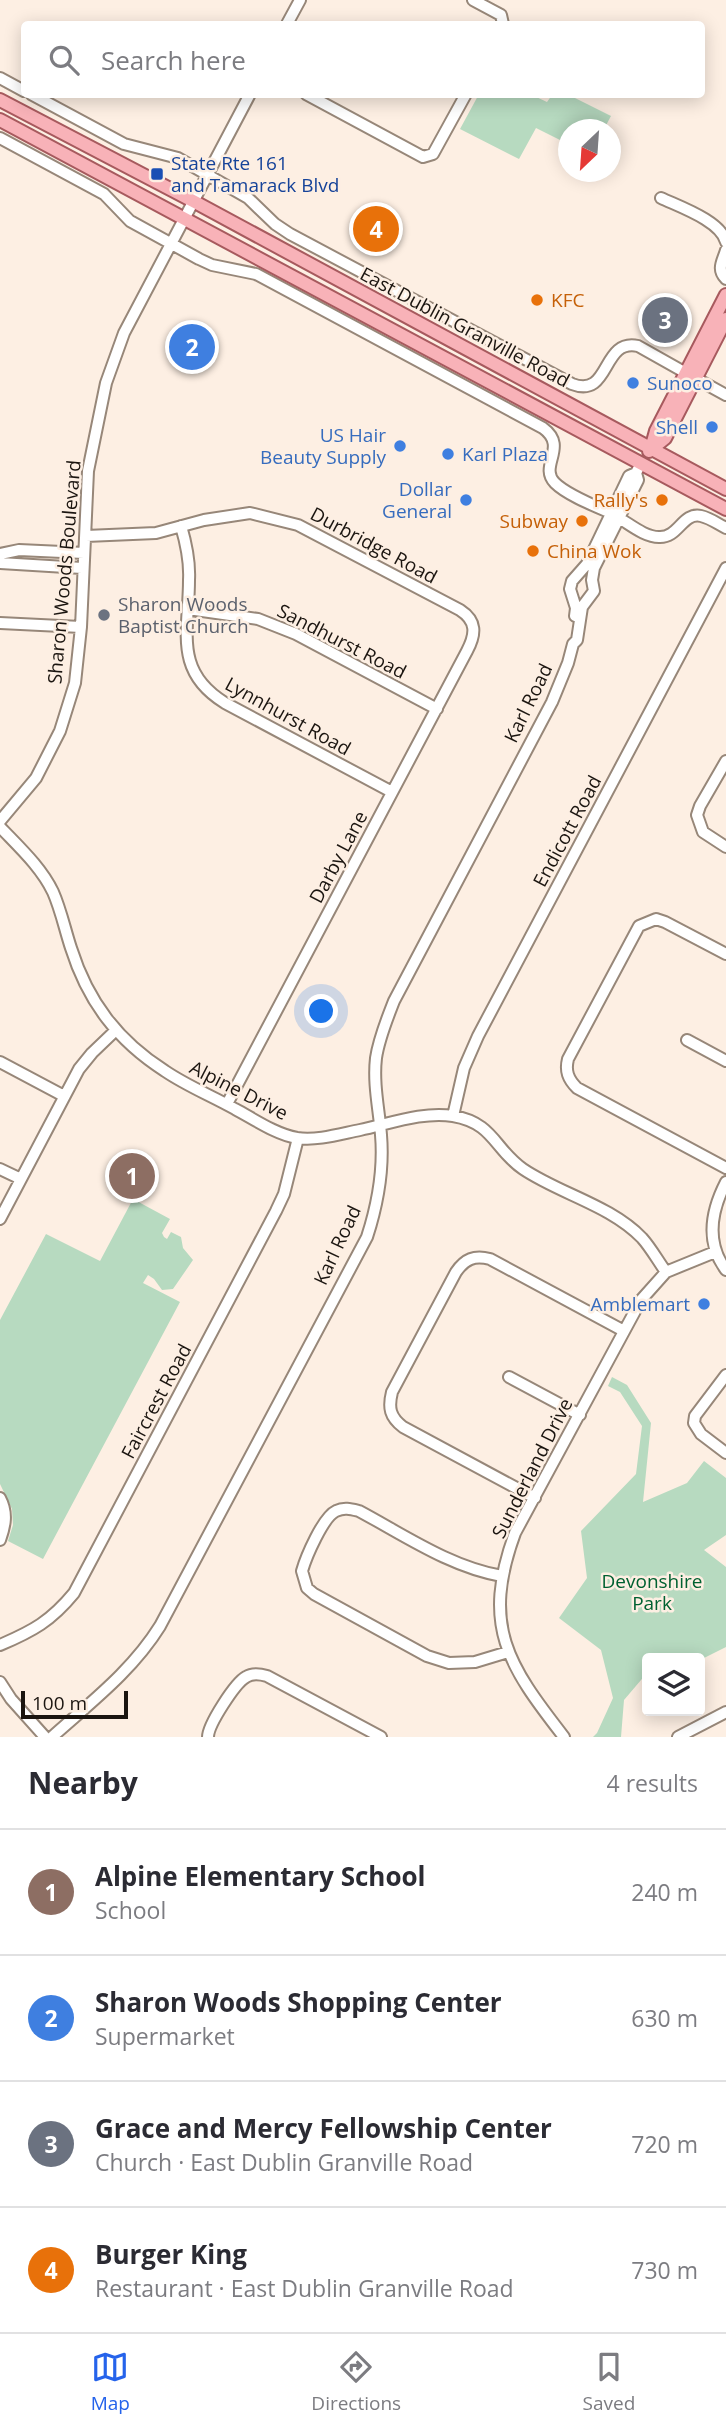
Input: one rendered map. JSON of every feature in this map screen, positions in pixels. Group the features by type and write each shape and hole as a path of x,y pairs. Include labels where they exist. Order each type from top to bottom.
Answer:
{"main road":[{"name":"East Dublin Granville Road","path":"0,100 193,201 726,489"},
{"name":"East Dublin Granville Road","path":"0,120 184,217 638,468 726,509"},
{"path":"22,132 119,169 171,197 193,201"},
{"path":"690,375 726,295"},
{"path":"638,468 651,449 656,431 726,319"}],"street":[{"path":"289,21 300,0"},
{"path":"473,0 497,12 502,21"},
{"path":"0,78 21,89"},
{"name":"East Dublin Granville Road","path":"38,98 124,144 178,158 248,198 275,224 290,233 572,384 585,387 595,383 617,351 630,345 638,346 726,396"},
{"name":"Sharon Woods Boulevard","path":"0,821 36,778 60,731 75,683 81,627 88,471 106,383 124,333 248,98"},
{"path":"313,98 417,155 429,156 436,150 464,98"},
{"path":"0,138 104,194 130,221 171,244 212,265 256,274 543,428 555,444 550,471 556,484 650,536 670,536 689,517 698,515 726,528"},
{"path":"661,198 716,226 724,234 726,242"},
{"path":"726,250 720,268 726,279"},
{"path":"615,516 594,568 594,591 587,598 573,596 570,585 587,564 615,516 638,480 638,468"},
{"name":"Durbridge Road","path":"86,536 156,533 250,513 298,524 460,610 468,615 473,624"},
{"name":"Lynnhurst Road","path":"181,526 190,578 185,633 189,661 195,675 213,696 393,792"},
{"path":"0,554 19,550 84,553"},
{"path":"0,563 82,568"},
{"name":"Endicott Road","path":"453,1116 464,1068 478,1036 726,568"},
{"path":"577,576 585,575 592,580"},
{"name":"Karl Road","path":"573,596 576,608 570,639 573,644"},
{"name":"Karl Road","path":"52,1737 124,1674 144,1651 166,1615 367,1237 381,1184 376,1058 383,1030 394,1001 552,702 573,644 577,640 582,607 587,598"},
{"name":"Sandhurst Road","path":"188,609 258,619 296,634 437,709"},
{"path":"0,623 81,627"},
{"name":"Darby Lane","path":"227,1104 473,641 473,624"},
{"path":"726,761 697,815 703,832 726,847"},
{"name":"Alpine Drive","path":"0,827 34,864 53,892 89,992 115,1031 136,1052 167,1073 282,1133 298,1138 319,1138 426,1115 453,1116 476,1123 489,1131 506,1153 523,1168 624,1223 642,1238 666,1272"},
{"path":"726,954 666,922 656,919 646,922 635,932 600,996 568,1059 567,1074 570,1082 577,1088 726,1168"},
{"path":"0,1219 79,1069 115,1031"},
{"path":"687,1040 726,1061"},
{"path":"0,1062 64,1096"},
{"name":"Faircrest Road","path":"0,1645 47,1622 74,1593 276,1212 284,1194 298,1138"},
{"path":"0,1168 21,1180"},
{"path":"726,1182 715,1205 711,1228 715,1252 726,1269"},
{"name":"Sunderland Drive","path":"564,1737 517,1674 508,1652 500,1618 502,1576 515,1533 641,1300 666,1272 715,1252"},
{"path":"535,1498 403,1427 395,1421 390,1412 392,1392 461,1264 480,1256 624,1331"},
{"path":"726,1375 695,1416 695,1426 726,1452"},
{"path":"509,1377 580,1415"},
{"path":"0,1540 5,1523 2,1502"},
{"path":"502,1576 482,1573 457,1564 359,1511 348,1508 338,1510 326,1520 302,1571 307,1588 314,1594 427,1656 450,1663 475,1662 508,1652"},
{"path":"208,1737 212,1724 240,1682 250,1675 267,1676 381,1737"},
{"path":"0,1682 11,1699 45,1737"},
{"path":"678,1737 726,1713"}],"green space":[{"path":"477,98 538,98 547,102 550,98 575,98 611,116 609,119 558,119 558,139 536,128 519,159 460,129"},
{"path":"133,1199 170,1219 162,1233 164,1237 167,1239 171,1232 181,1237 183,1248 193,1260 173,1289 162,1290 148,1275 143,1283 180,1302 43,1559 8,1541 13,1525 12,1509 0,1484 0,1320 46,1234 100,1261"},
{"name":"Devonshire Park","path":"612,1377 627,1385 651,1423 643,1502 687,1483 704,1461 726,1478 726,1535 704,1550 726,1567 726,1647 705,1658 705,1653 642,1653 642,1679 624,1700 621,1737 593,1737 613,1698 601,1650 559,1618 587,1578 581,1531 636,1474 642,1426 620,1392 608,1386"}],"place":[{"name":"State Rte 161 and Tamarack Blvd","path":"157,174"},
{"name":"Burger King","path":"376,229"},
{"name":"KFC","path":"537,300"},
{"name":"Grace and Mercy Fellowship Center","path":"665,320"},
{"name":"Sharon Woods Shopping Center","path":"192,347"},
{"name":"Sunoco","path":"633,383"},
{"name":"Shell","path":"712,427"},
{"name":"US Hair Beauty Supply","path":"400,446"},
{"name":"Karl Plaza","path":"448,454"},
{"name":"Dollar General","path":"466,500"},
{"name":"Rally's","path":"662,500"},
{"name":"Subway","path":"582,521"},
{"name":"China Wok","path":"533,551"},
{"name":"Sharon Woods Baptist Church","path":"104,615"},
{"name":"Alpine Elementary School","path":"132,1176"},
{"name":"Amblemart","path":"704,1304"}]}
